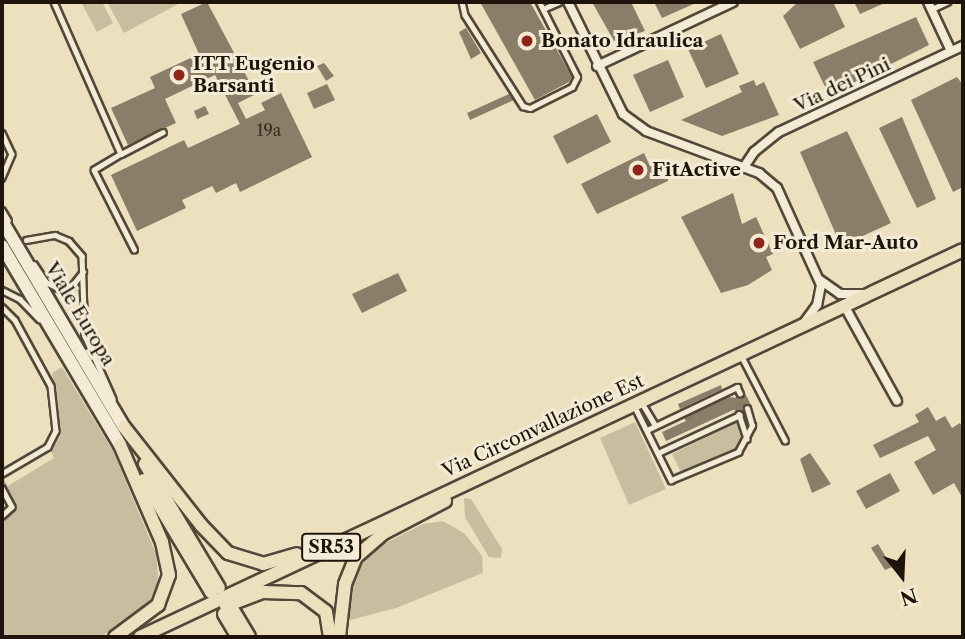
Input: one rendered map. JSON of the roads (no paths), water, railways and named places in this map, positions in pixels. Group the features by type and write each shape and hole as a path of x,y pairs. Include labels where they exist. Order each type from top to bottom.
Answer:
{"main road":[{"name":"Via Circonvallazione Est","path":"140,637 963,250"},
{"path":"120,445 215,590 124,427"},
{"path":"124,427 210,536 228,553 248,562 286,559 427,502"},
{"path":"115,637 158,605 169,575 162,542 120,445"},
{"path":"338,637 345,584 356,557 378,538 430,511 470,482"},
{"path":"156,637 252,594 277,591 301,593 318,603 328,618 330,637"},
{"path":"238,637 228,612 249,637"}],"street":[{"path":"568,2 615,104 634,123 744,167 776,188 819,279 820,299 800,328"},
{"path":"597,66 733,2"},
{"path":"930,5 951,51"},
{"name":"Via dei Pini","path":"744,167 754,152 779,132 963,46"},
{"name":"Viale Europa","path":"2,221 124,427"},
{"name":"Viale Europa","path":"2,246 120,445"},
{"path":"819,279 840,294 875,292"},
{"path":"845,307 897,401"}],"lane":[{"path":"54,2 121,154"},
{"path":"462,2 465,15 523,106 530,108 572,87 577,77 539,2"},
{"path":"543,9 559,2"},
{"path":"930,5 947,2"},
{"path":"2,132 12,154 2,178"},
{"path":"134,249 94,170 163,132"},
{"path":"2,210 50,285 72,286 85,268"},
{"path":"2,221 15,232"},
{"path":"26,240 47,234 65,239 76,248 85,268 85,336 117,414"},
{"path":"2,290 32,311 66,366 91,396"},
{"path":"2,307 15,320 51,386 56,431 48,447 2,475"},
{"path":"740,354 785,440"},
{"path":"647,430 737,387 740,393"},
{"path":"729,391 731,397"},
{"path":"638,402 656,425"},
{"path":"638,402 647,430 673,480 727,458 747,440 752,426 747,409"},
{"path":"658,453 739,414 747,440"},
{"path":"2,488 12,507 2,516"}],"place":[{"name":"Bonato Idraulica","path":"527,41"},
{"name":"ITT Eugenio Barsanti","path":"179,75"},
{"name":"FitActive","path":"638,170"},
{"name":"Ford Mar-Auto","path":"759,243"}]}
